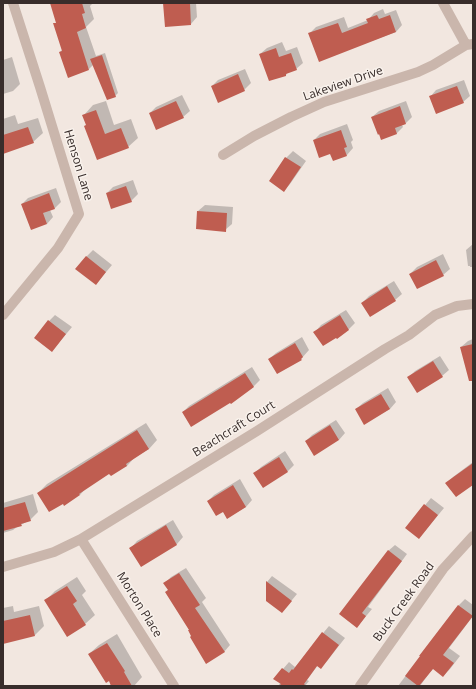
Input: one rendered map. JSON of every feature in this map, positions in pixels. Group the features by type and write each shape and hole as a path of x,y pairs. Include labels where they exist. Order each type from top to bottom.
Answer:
{"street":[{"name":"Henson Lane","path":"3,315 58,248 79,214 40,87 12,3"},
{"path":"443,3 469,44"},
{"name":"Lakeview Drive","path":"223,155 239,144 324,102 418,72 469,44"},
{"name":"Beachcraft Court","path":"3,566 54,552 81,538 409,335 435,316 457,306 473,304"},
{"name":"Buck Creek Road","path":"360,686 443,569 473,536"},
{"name":"Morton Place","path":"81,538 174,686"}],"building":[{"path":"50,3 82,3 85,13 82,14 86,28 77,32 89,70 68,78 59,52 62,51 53,23 56,23"},
{"path":"163,3 190,3 191,25 165,27"},
{"path":"377,15 379,19 390,15 396,32 319,62 308,33 338,23 342,33 368,23 366,19"},
{"path":"276,48 279,57 291,53 297,70 286,74 286,76 269,81 259,54"},
{"path":"102,55 116,97 107,100 90,59"},
{"path":"238,74 245,91 218,103 211,86"},
{"path":"457,86 464,103 436,114 429,96"},
{"path":"176,101 184,118 156,130 149,113"},
{"path":"400,106 406,124 395,128 397,134 381,140 371,117"},
{"path":"96,110 105,134 121,128 129,148 97,160 84,126 86,125 82,115"},
{"path":"28,127 34,143 3,154 3,135"},
{"path":"341,130 347,147 344,148 347,156 333,161 330,154 319,158 313,140"},
{"path":"285,157 301,167 284,192 269,181"},
{"path":"126,186 132,202 111,209 106,193"},
{"path":"49,193 55,209 43,213 47,224 31,230 21,204"},
{"path":"197,211 227,213 226,232 196,229"},
{"path":"86,256 106,272 96,285 75,269"},
{"path":"436,260 444,276 417,289 409,274"},
{"path":"387,286 396,301 370,317 361,303"},
{"path":"340,315 349,330 337,339 336,338 323,346 313,332"},
{"path":"48,320 66,334 52,352 34,338"},
{"path":"295,343 303,357 301,359 302,360 277,374 268,359"},
{"path":"473,344 473,381 469,381 460,347"},
{"path":"433,361 443,377 417,393 407,377"},
{"path":"245,373 254,387 231,404 230,403 191,427 182,412"},
{"path":"381,394 390,409 364,425 355,409"},
{"path":"330,425 339,440 314,456 305,441"},
{"path":"137,430 149,449 126,464 127,466 111,476 109,474 64,506 63,504 49,512 37,493"},
{"path":"279,457 288,472 263,488 253,473"},
{"path":"473,463 473,485 456,497 445,483"},
{"path":"233,485 246,507 227,519 223,512 216,516 207,501"},
{"path":"25,502 31,521 21,524 22,526 3,531 3,508"},
{"path":"424,504 438,515 419,539 405,528"},
{"path":"166,525 177,545 141,567 129,548"},
{"path":"388,550 402,561 362,613 366,616 357,628 339,614"},
{"path":"179,573 200,605 195,608 225,652 206,664 190,637 189,630 165,592 168,590 163,583"},
{"path":"266,581 292,601 282,613 266,601"},
{"path":"67,586 77,601 73,604 86,625 67,637 44,600"},
{"path":"458,605 473,616 443,655 454,663 443,677 433,669 418,686 405,676"},
{"path":"30,615 35,636 3,644 3,621"},
{"path":"322,632 339,645 321,669 317,666 304,684 306,686 279,686 281,684 273,679 282,668 289,673 292,669 293,670"},
{"path":"107,643 125,671 124,672 132,686 111,686 109,681 106,683 88,654"}]}
